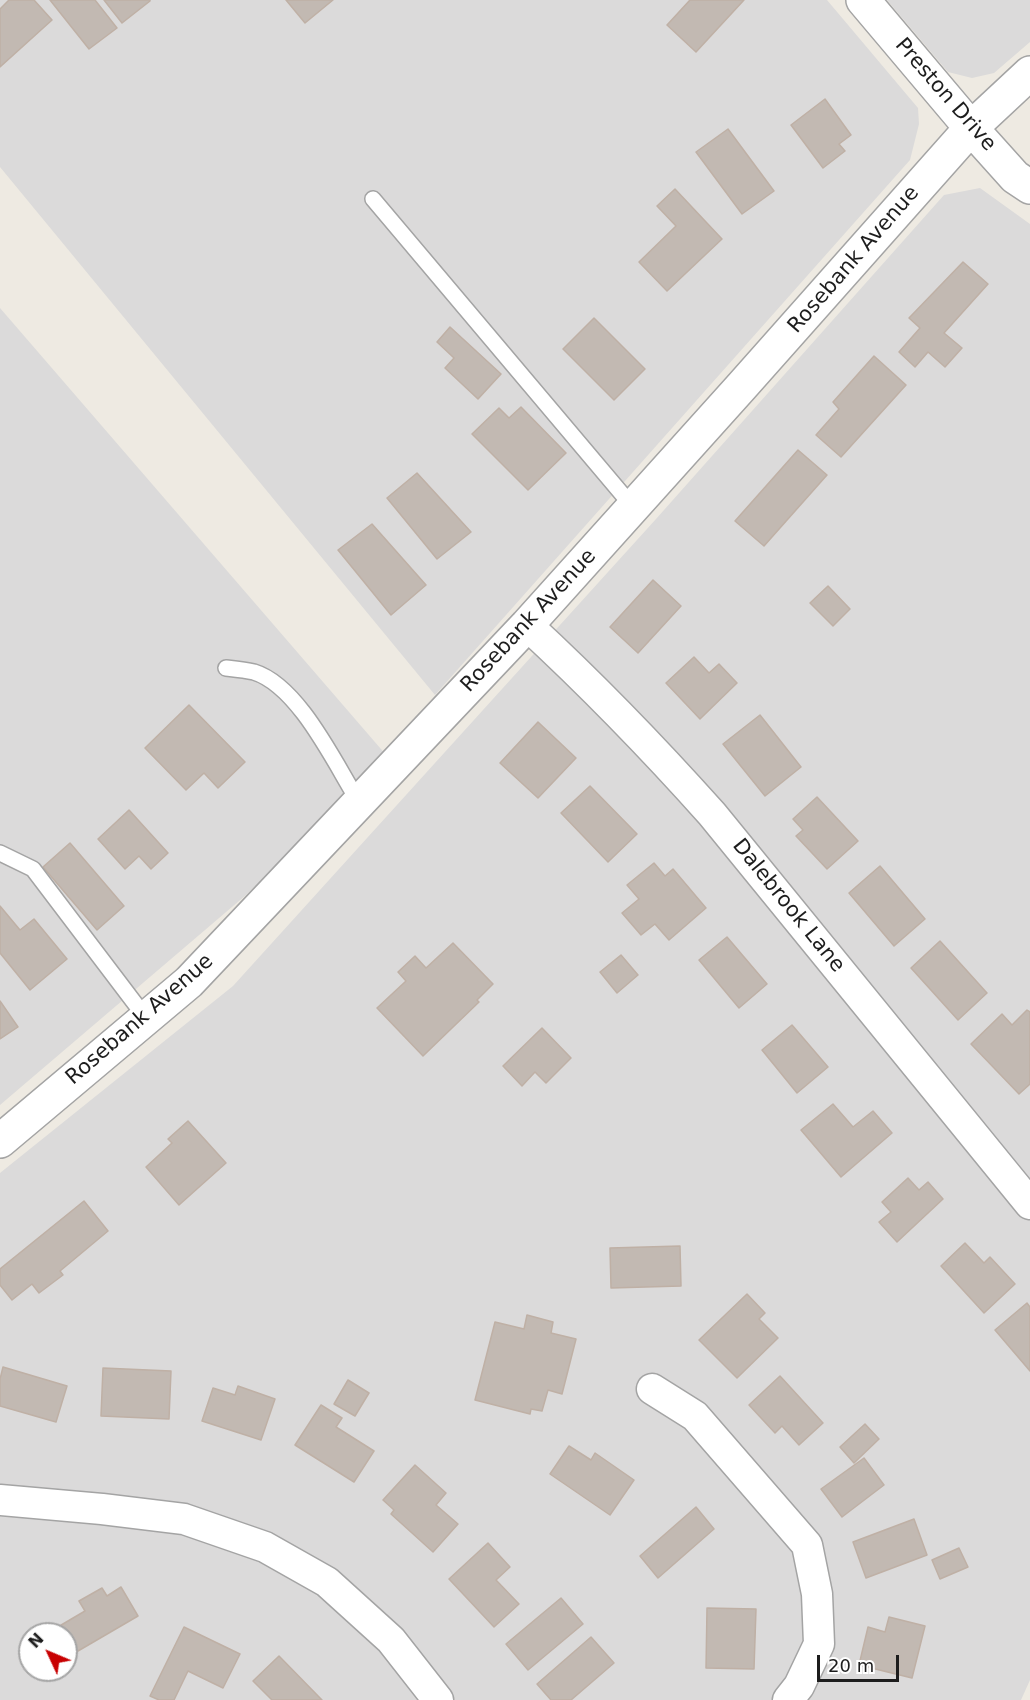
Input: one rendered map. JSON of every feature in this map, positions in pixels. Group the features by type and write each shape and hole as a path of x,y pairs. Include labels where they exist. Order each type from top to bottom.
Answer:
{"street":[{"name":"Preston Drive","path":"863,0 971,128 1016,177 1030,187"},
{"name":"Rosebank Avenue","path":"0,1141 189,982 527,625 971,128 1030,73"},
{"name":"Dalebrook Lane","path":"527,625 610,703 712,814 1030,1204"},
{"path":"652,1389 695,1416 807,1545 817,1593 819,1644 799,1686 788,1700"},
{"path":"0,1500 102,1509 184,1520 266,1547 327,1582 391,1640 438,1700"}],"lane":[{"path":"373,199 633,507"},
{"path":"226,668 255,672 283,690 304,712 359,802"},
{"path":"0,853 33,869 146,1018"}],"shaded area":[{"path":"0,0 827,0 918,108 919,124 910,160 435,695 0,167"},
{"path":"887,0 1030,0 1030,42 994,73 972,78 948,72"},
{"path":"980,188 1030,224 1030,1680 1021,1700 0,1700 0,1173 233,986 656,519 944,195"},
{"path":"0,308 387,756 246,895 0,1105"}],"building":[{"path":"9,0 34,0 52,20 0,67 0,9"},
{"path":"50,0 95,0 117,28 89,49"},
{"path":"104,0 150,0 150,1 122,23"},
{"path":"286,0 333,0 305,23"},
{"path":"690,0 744,0 696,52 667,25"},
{"path":"825,99 851,135 839,144 845,151 823,168 791,125"},
{"path":"728,129 774,191 742,214 696,152"},
{"path":"675,189 722,239 667,291 639,262 676,226 657,206"},
{"path":"963,262 988,284 944,333 962,348 945,367 928,352 915,367 899,352 920,328 909,318"},
{"path":"594,318 645,369 614,400 563,349"},
{"path":"450,327 501,374 478,399 445,368 454,358 437,342"},
{"path":"874,356 906,385 841,457 816,435 839,409 833,402"},
{"path":"521,407 566,453 528,490 472,434 499,408 509,418"},
{"path":"798,450 827,475 764,546 735,521"},
{"path":"417,473 471,532 437,559 387,498"},
{"path":"372,524 426,585 391,615 338,550"},
{"path":"653,580 681,606 638,653 610,627"},
{"path":"828,586 850,609 833,626 810,603"},
{"path":"694,657 709,673 719,664 737,683 700,719 666,683"},
{"path":"189,705 245,762 218,788 204,773 186,790 145,748"},
{"path":"760,715 801,767 765,796 723,744"},
{"path":"538,722 576,758 538,798 500,763"},
{"path":"590,786 637,834 608,862 561,813"},
{"path":"817,797 858,841 827,869 796,836 803,830 793,819"},
{"path":"129,810 168,853 151,869 139,856 125,869 98,839"},
{"path":"70,843 124,906 97,930 43,867"},
{"path":"654,863 665,876 673,869 706,908 669,940 655,924 641,935 622,913 639,899 627,885"},
{"path":"880,866 925,919 894,946 849,893"},
{"path":"0,906 20,930 34,919 67,959 30,990 0,953"},
{"path":"727,937 767,984 739,1008 699,960"},
{"path":"940,941 987,993 958,1020 911,968"},
{"path":"453,943 493,984 477,1000 479,1002 423,1056 377,1008 406,981 398,972 415,956 426,968"},
{"path":"621,955 638,975 617,993 600,972"},
{"path":"0,1001 18,1027 0,1039"},
{"path":"1027,1010 1030,1012 1030,1084 1019,1094 971,1044 1002,1014 1012,1025"},
{"path":"792,1025 828,1067 797,1093 762,1050"},
{"path":"542,1028 571,1058 546,1083 535,1072 522,1086 503,1066"},
{"path":"833,1104 853,1127 873,1111 892,1133 841,1177 801,1130"},
{"path":"188,1121 226,1163 179,1205 146,1167 172,1143 168,1139"},
{"path":"908,1178 919,1190 928,1182 943,1199 897,1242 879,1222 891,1212 882,1202"},
{"path":"84,1201 108,1231 60,1271 63,1275 39,1293 32,1284 12,1300 0,1285 0,1269"},
{"path":"965,1243 984,1263 990,1257 1015,1284 984,1313 941,1266"},
{"path":"680,1246 681,1286 611,1288 610,1248"},
{"path":"747,1294 765,1313 759,1319 778,1338 737,1378 699,1340"},
{"path":"1027,1303 1030,1307 1030,1371 995,1330"},
{"path":"527,1315 553,1322 551,1333 576,1339 562,1394 548,1390 542,1411 531,1409 530,1414 475,1400 495,1322 524,1329"},
{"path":"3,1367 67,1386 56,1422 0,1406 0,1379"},
{"path":"103,1368 171,1371 169,1419 101,1416"},
{"path":"780,1376 823,1423 799,1445 782,1426 775,1433 749,1405"},
{"path":"348,1380 369,1393 355,1416 334,1404"},
{"path":"238,1386 275,1399 261,1440 202,1421 213,1388 235,1395"},
{"path":"321,1405 342,1418 336,1427 374,1451 354,1482 295,1445"},
{"path":"865,1424 879,1439 854,1463 840,1447"},
{"path":"569,1446 591,1460 595,1453 634,1480 610,1515 550,1474"},
{"path":"864,1458 884,1485 842,1517 821,1489"},
{"path":"415,1465 446,1493 436,1505 458,1524 433,1552 391,1514 394,1510 383,1500"},
{"path":"696,1507 714,1529 658,1578 640,1556"},
{"path":"914,1519 927,1555 866,1578 853,1542"},
{"path":"488,1543 510,1567 496,1580 519,1604 494,1627 449,1579"},
{"path":"959,1548 968,1567 940,1579 932,1560"},
{"path":"121,1587 138,1616 78,1651 78,1622 66,1622 85,1611 79,1601 102,1588 107,1596"},
{"path":"561,1598 583,1624 528,1670 506,1644"},
{"path":"707,1608 756,1609 754,1669 706,1668"},
{"path":"889,1617 925,1626 912,1678 859,1665 868,1627 885,1632"},
{"path":"184,1627 240,1654 223,1688 188,1671 174,1700 159,1700 150,1696"},
{"path":"591,1637 614,1663 571,1700 551,1700 537,1684"},
{"path":"279,1656 322,1700 272,1700 253,1681"}]}
